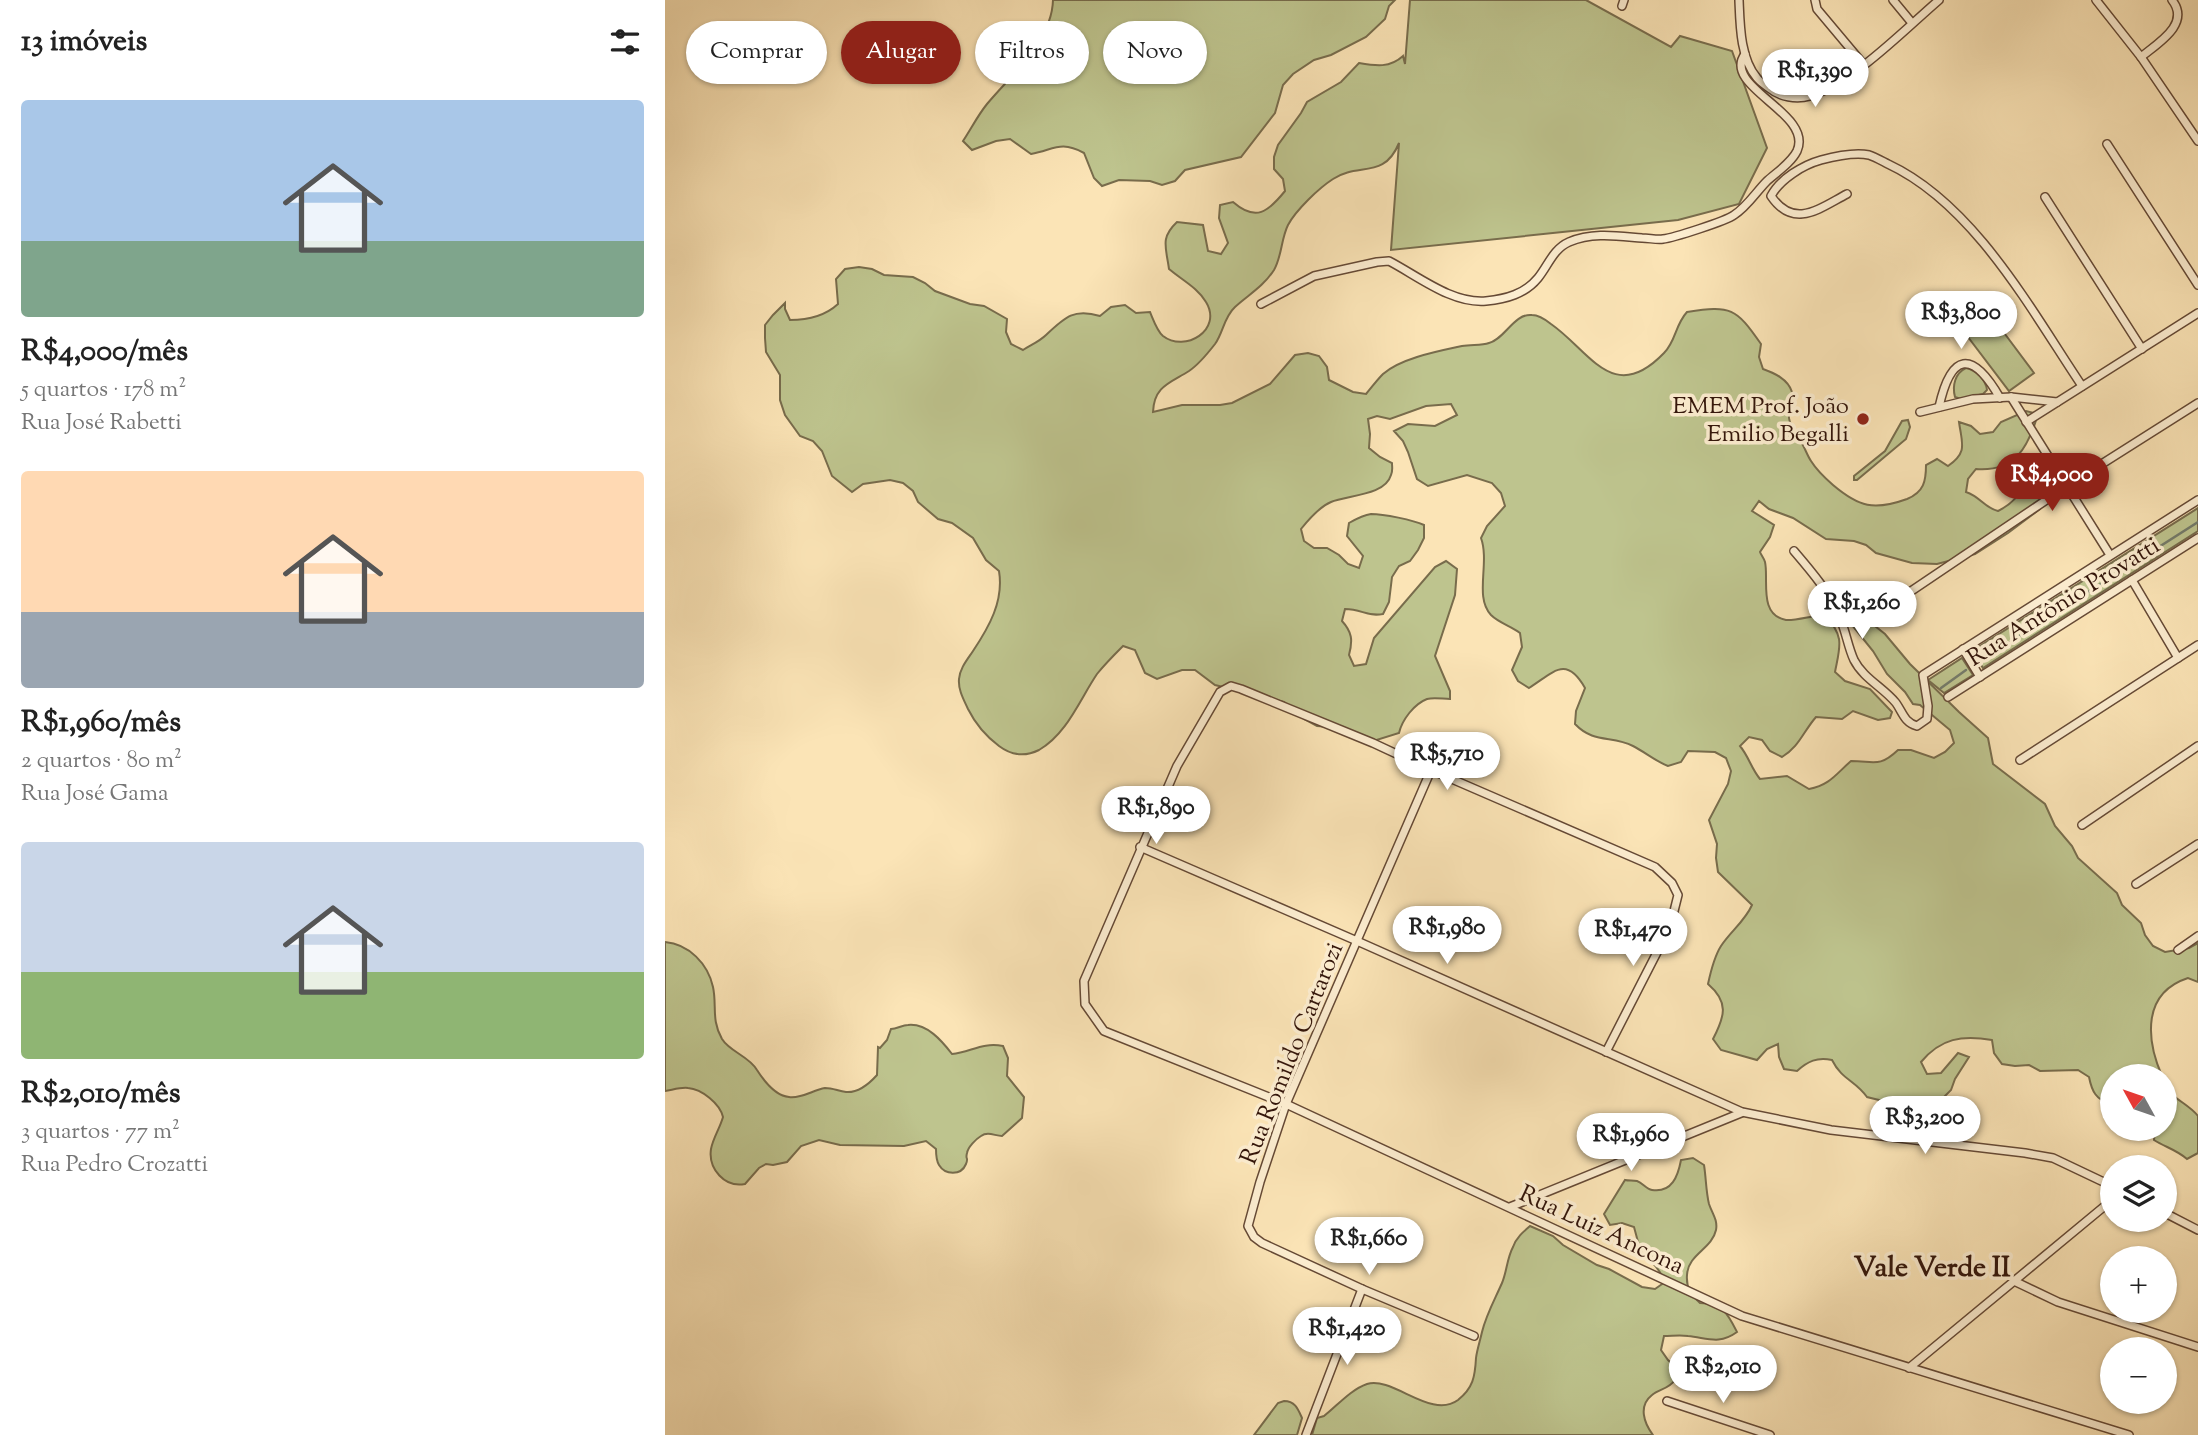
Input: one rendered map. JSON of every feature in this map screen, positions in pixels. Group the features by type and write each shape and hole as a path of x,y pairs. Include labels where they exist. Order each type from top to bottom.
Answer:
{"street":[{"path":"1739,0 1745,54 1756,77 1775,93 1792,98 1808,97 1826,89 1864,65 1939,0"},
{"path":"1826,0 1816,4 1864,65"},
{"path":"1893,0 1912,23"},
{"path":"2096,0 2141,57 2198,141"},
{"path":"2141,57 2173,29 2179,19 2178,7 2172,0"},
{"path":"1261,304 1314,276 1389,261 1454,296 1484,301 1520,294 1537,279 1564,244 1576,239 1606,235 1663,239 1733,216 1788,162 1797,151 1799,139 1795,127 1747,81 1740,70 1740,60 1745,54"},
{"path":"2107,144 2198,285"},
{"path":"1847,194 1807,215 1793,214 1778,206 1771,196 1776,187 1810,163 1838,155 1869,155 1911,176 1948,207 1991,251 2082,386"},
{"path":"2045,197 2142,349"},
{"path":"2026,422 2198,313"},
{"path":"1939,407 1949,374 1954,368 1965,364 1975,366 1983,372 2000,398"},
{"path":"1920,412 1973,399 2011,397 2057,402"},
{"path":"2011,397 2110,555"},
{"path":"1892,604 2067,486 2198,403"},
{"path":"1794,551 1830,597 1840,618 1854,662 1895,703 1902,716 1910,724 1917,726 1927,719 1928,706 1923,676 2198,500"},
{"name":"Rua Antônio Provatti","path":"1948,697 2198,538"},
{"path":"2132,580 2178,658"},
{"path":"2020,760 2198,645"},
{"path":"1963,649 1980,677"},
{"path":"1606,1052 1669,927 1678,895 1672,883 1655,867 1373,743 1231,686 1220,692 1177,766 1140,847 1742,1112 1831,1130 2053,1158 2100,1180"},
{"path":"2082,825 2198,746"},
{"name":"Rua Romildo Cartarozi","path":"1362,1289 1262,1243 1254,1237 1248,1226 1252,1206 1286,1104 1431,770"},
{"path":"2136,884 2198,844"},
{"name":"Rua Luiz Ancona","path":"1140,847 1084,981 1085,1004 1104,1031 1286,1104 1742,1316 2129,1435"},
{"path":"2178,950 2198,936"},
{"path":"1510,1207 1742,1112"},
{"path":"1909,1368 2100,1210"},
{"path":"2177,1219 2198,1230"},
{"path":"2014,1281 2058,1302 2198,1348"},
{"path":"1306,1435 1362,1289 1474,1336"},
{"path":"1667,1401 1770,1435"}],"green space":[{"path":"1053,0 1395,0 1389,6 1385,19 1366,37 1331,55 1314,60 1293,74 1283,85 1275,113 1241,157 1185,170 1175,181 1162,185 1150,181 1119,180 1102,186 1094,178 1084,153 1069,147 1057,147 1031,154 1010,139 972,150 963,141 984,108 1005,84 1089,84 1089,21 1049,21"},
{"path":"1410,0 1586,0 1671,47 1680,36 1732,51 1767,148 1739,204 1678,220 1391,250 1399,143 1386,162 1342,174 1302,206 1288,225 1277,265 1270,276 1231,311 1215,344 1199,362 1160,391 1156,396 1153,412 1182,405 1232,403 1270,384 1295,355 1308,353 1319,356 1327,367 1329,380 1353,392 1366,394 1391,368 1442,350 1495,341 1526,315 1547,321 1603,368 1616,374 1630,375 1646,368 1664,353 1687,312 1714,309 1731,312 1745,323 1761,344 1759,357 1763,369 1780,377 1790,387 1793,398 1790,421 1811,461 1833,485 1867,505 1885,505 1907,499 1920,489 1926,465 1937,459 1948,466 1954,461 1962,447 1959,422 1971,426 1980,434 1993,432 2001,422 2026,411 2038,414 2030,437 2018,455 2001,466 1976,469 1968,479 1966,492 1998,511 2014,500 2041,465 2050,475 2054,487 2040,509 1975,554 1937,564 1912,563 1876,553 1866,545 1854,541 1826,539 1759,501 1752,511 1774,525 1760,552 1765,562 1767,596 1771,611 1786,620 1825,615 1838,636 1835,672 1845,681 1870,689 1892,712 1890,718 1878,720 1853,711 1842,719 1816,717 1797,744 1782,757 1770,751 1762,740 1749,737 1740,746 1760,779 1787,776 1809,789 1828,782 1851,761 1881,761 1898,750 1911,750 1934,758 1954,743 1950,730 1920,705 1913,704 1887,674 1873,651 1848,620 1846,607 1850,596 1860,604 1875,626 1910,664 1988,738 1993,764 2045,804 2055,826 2072,846 2078,858 2117,893 2122,905 2141,923 2153,946 2165,952 2189,948 2198,943 2198,982 2188,978 2173,985 2162,994 2155,1006 2151,1033 2158,1064 2100,1064 2100,1099 2093,1091 2089,1077 2078,1070 2040,1071 2029,1065 2002,1064 1994,1053 1992,1040 1962,1038 1944,1043 1921,1062 1927,1074 1941,1073 1958,1053 1969,1057 1951,1090 1942,1099 1904,1099 1891,1103 1867,1097 1840,1072 1832,1060 1813,1061 1797,1071 1784,1069 1778,1044 1767,1049 1757,1060 1721,1050 1713,1039 1722,1016 1722,1003 1708,984 1719,950 1752,905 1718,872 1717,844 1709,820 1728,784 1731,771 1726,758 1715,752 1688,751 1681,762 1668,766 1633,746 1589,734 1575,724 1576,711 1585,688 1572,672 1566,669 1553,672 1529,688 1518,681 1512,670 1522,647 1520,633 1491,615 1486,608 1483,589 1484,558 1481,538 1487,526 1505,506 1501,493 1492,483 1467,475 1428,486 1417,479 1403,441 1394,431 1408,424 1435,426 1457,415 1451,404 1426,406 1390,419 1377,416 1368,419 1369,448 1392,463 1392,472 1387,482 1374,491 1327,504 1301,529 1304,541 1314,548 1327,548 1348,564 1359,568 1363,556 1347,536 1349,523 1371,514 1424,525 1424,538 1418,550 1410,561 1399,566 1392,577 1389,602 1383,614 1345,609 1342,621 1351,636 1349,655 1354,666 1366,664 1374,638 1435,567 1446,561 1457,569 1455,595 1435,656 1450,691 1450,699 1433,698 1422,701 1409,713 1399,733 1367,743 1331,727 1317,726 1284,702 1215,685 1195,670 1182,670 1157,679 1145,673 1135,650 1123,646 1097,674 1065,726 1039,750 1023,754 1008,751 990,738 974,719 960,691 960,675 994,613 999,593 999,571 986,560 973,538 952,523 938,519 918,502 913,491 903,483 890,480 863,484 852,492 832,476 822,451 813,441 800,436 785,415 780,400 780,375 766,352 765,325 785,303 790,320 810,318 828,312 838,304 836,279 845,269 859,267 884,275 913,277 935,291 970,304 984,306 1007,319 1006,332 1011,344 1023,350 1070,316 1083,313 1100,316 1111,307 1125,305 1136,313 1150,312 1163,336 1172,341 1191,340 1206,330 1210,322 1210,312 1199,292 1169,269 1165,243 1168,233 1177,222 1203,225 1208,251 1221,254 1228,243 1219,218 1220,205 1233,202 1248,212 1261,212 1285,191 1283,179 1274,169 1274,157 1278,145 1307,102 1341,82 1359,63 1388,64 1403,56 1405,64"},
{"path":"1993,318 2034,373 2009,391 1968,337"},
{"path":"1966,368 1980,376 1987,390 1983,394 1961,399 1955,397 1954,384 1959,373"},
{"path":"1908,420 1910,427 1906,439 1854,480 1854,476 1885,451 1902,421"},
{"path":"2198,508 2198,531 1983,668 1972,651"},
{"path":"1962,658 1973,675 1944,693 1928,680"},
{"path":"665,942 682,947 702,963 713,987 715,1019 722,1039 754,1065 779,1094 802,1096 825,1088 851,1092 867,1085 877,1075 878,1047 887,1040 891,1029 915,1025 928,1030 952,1054 983,1046 1003,1046 1008,1058 1007,1076 1024,1097 1022,1118 1002,1136 986,1134 977,1139 968,1151 964,1168 957,1172 942,1168 937,1161 936,1149 926,1141 904,1146 840,1145 819,1140 801,1146 787,1162 766,1164 759,1168 745,1184 731,1183 719,1176 712,1163 711,1149 723,1117 718,1107 704,1094 693,1089 665,1091"},
{"path":"2177,1098 2198,1116 2198,1153 2187,1159 2156,1141 2177,1141"},
{"path":"1693,1158 1704,1165 1708,1199 1716,1230 1714,1237 1691,1262 1687,1284 1700,1303 1714,1305 1724,1311 1737,1332 1719,1340 1664,1336 1661,1350 1678,1369 1673,1383 1652,1395 1645,1404 1645,1420 1653,1435 1312,1435 1317,1418 1324,1416 1349,1394 1367,1384 1388,1386 1436,1405 1447,1405 1463,1396 1472,1382 1484,1326 1502,1283 1511,1251 1518,1238 1530,1226 1553,1236 1597,1265 1642,1287 1655,1289 1665,1282 1661,1273 1641,1253 1634,1227 1622,1223 1610,1225 1604,1214 1625,1180 1637,1181 1652,1190 1665,1189 1676,1177 1681,1160"},
{"path":"1284,1401 1293,1404 1302,1418 1297,1435 1254,1435 1278,1403"}],"waterway":[{"path":"1982,660 2198,522"},
{"path":"1941,688 1966,670"}],"place":[{"name":"EMEM Prof. João Emilio Begalli","path":"1863,419"}],"district":[{"name":"Vale Verde II","path":"1932,1266"}]}
